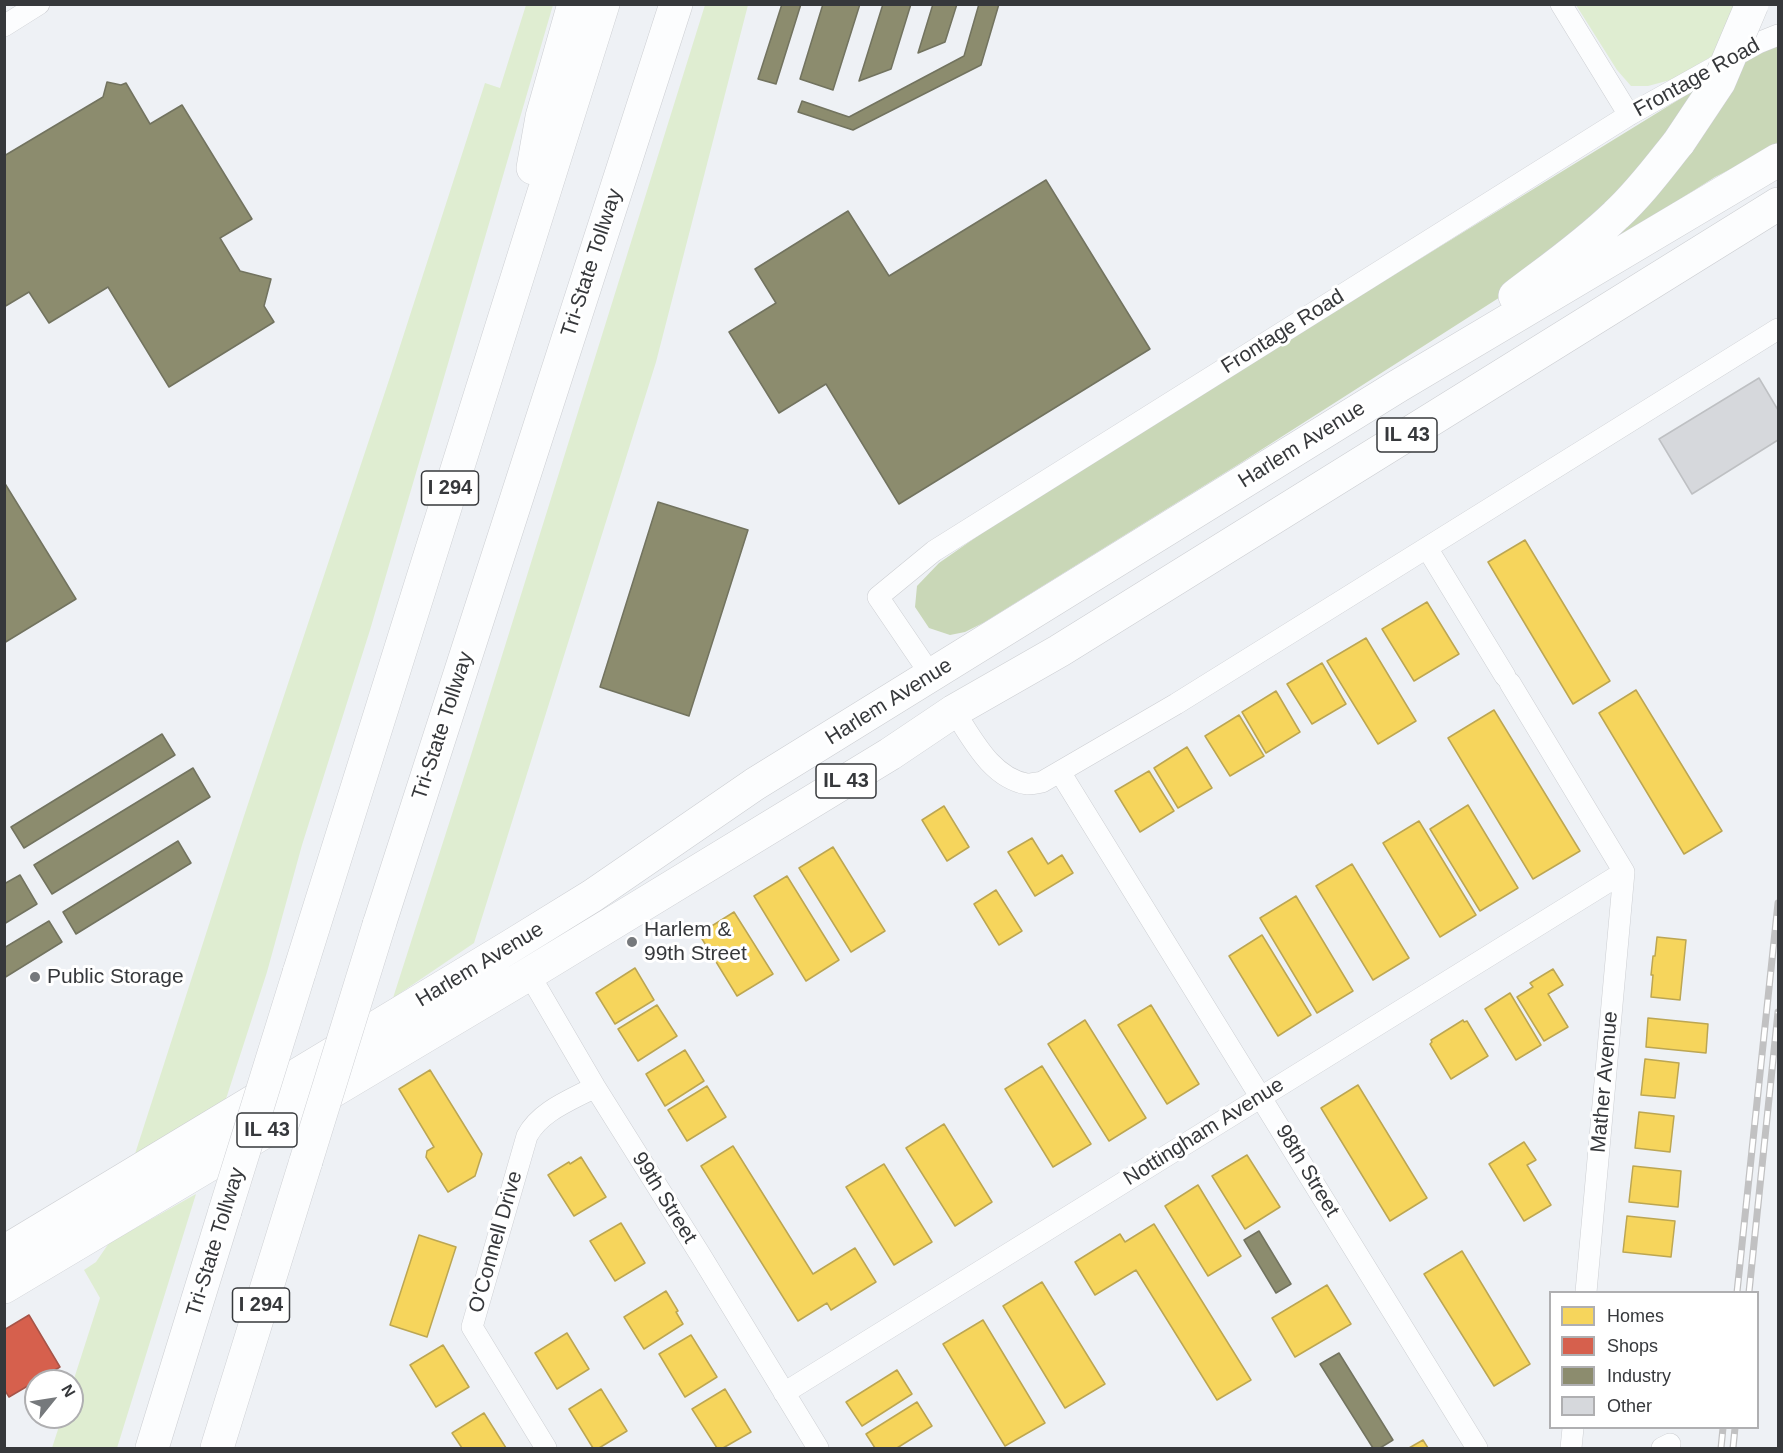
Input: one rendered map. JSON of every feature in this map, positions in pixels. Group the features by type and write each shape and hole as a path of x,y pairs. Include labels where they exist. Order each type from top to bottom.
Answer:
{"main road":[{"path":"507,308 542,117 574,4"},
{"name":"Tri-State Tollway","path":"152,1449 603,4"},
{"name":"Tri-State Tollway","path":"217,1449 379,925 676,4"},
{"path":"1398,386 1617,215 1679,142 1719,82 1752,4"},
{"name":"Harlem Avenue","path":"4,1252 512,946 592,896 755,784 1398,386 1769,166"},
{"name":"Harlem Avenue","path":"4,1287 529,974 890,754 954,711 1059,651 1767,211"},
{"name":"99th Street","path":"512,946 529,974"}],"street":[{"path":"4,26 39,4"},
{"path":"1561,4 1629,115"},
{"name":"Frontage Road","path":"932,675 878,597 934,551 1629,115 1758,43 1779,35"},
{"path":"954,711 986,759 997,769 1028,784 1042,782 1176,704 1779,329"},
{"path":"1427,548 1624,872"},
{"name":"98th Street","path":"1060,772 1477,1449"},
{"name":"Nottingham Avenue","path":"784,1393 1624,872"},
{"name":"Mather Avenue","path":"1586,1291 1624,872"},
{"name":"99th Street","path":"529,974 595,1087 818,1449"},
{"name":"O'Connell Drive","path":"546,1449 472,1328 527,1136 532,1127 548,1113 595,1087"},
{"path":"1571,1449 1573,1429"}],"green space":[{"path":"526,5 553,5 370,630 302,845 267,972 225,1102 134,1157 485,83 500,88"},
{"path":"705,5 748,5 656,362 474,943 393,998 471,755"},
{"path":"1576,5 1746,5 1727,47 1674,79 1648,86 1631,86 1617,70"},
{"path":"1778,44 1778,142 1753,158 1715,177 1616,240 1614,236 1676,168 1719,112 1749,53"},
{"path":"1709,81 1684,121 1544,269 1239,464 983,623 965,632 950,635 929,628 915,607 917,586 939,563 1038,494"},
{"path":"196,1194 117,1448 52,1448 58,1429 84,1429 84,1369 77,1369 100,1298 84,1270 96,1262 109,1243"}],"building: Homes":[{"path":"1525,540 1610,681 1573,704 1488,562"},
{"path":"1427,602 1459,654 1414,681 1382,629"},
{"path":"1366,638 1416,721 1378,744 1327,661"},
{"path":"1322,663 1346,704 1312,724 1287,684"},
{"path":"1636,690 1722,831 1684,854 1599,713"},
{"path":"1276,691 1300,732 1266,753 1242,712"},
{"path":"1494,710 1580,851 1533,879 1448,738"},
{"path":"1239,715 1264,756 1230,776 1205,736"},
{"path":"1187,747 1212,788 1178,808 1154,768"},
{"path":"1149,771 1174,811 1140,832 1115,791"},
{"path":"1468,805 1518,888 1480,911 1430,829"},
{"path":"944,806 969,847 947,861 922,820"},
{"path":"1419,821 1476,915 1440,937 1383,843"},
{"path":"1032,838 1048,864 1062,855 1073,873 1035,896 1008,852"},
{"path":"833,847 885,931 851,952 799,868"},
{"path":"1352,864 1409,958 1373,980 1316,886"},
{"path":"787,876 839,960 806,981 754,896"},
{"path":"996,890 1022,931 999,945 974,904"},
{"path":"1296,896 1353,991 1317,1013 1260,918"},
{"path":"734,912 773,974 737,996 699,934"},
{"path":"1262,935 1311,1015 1278,1036 1229,956"},
{"path":"1657,937 1686,940 1680,1000 1651,997 1653,975 1651,975"},
{"path":"635,968 654,1000 615,1024 596,993"},
{"path":"1553,969 1563,985 1548,994 1568,1027 1544,1041 1517,997 1533,987 1530,983"},
{"path":"1510,993 1541,1045 1516,1060 1485,1009"},
{"path":"657,1005 677,1036 638,1061 618,1029"},
{"path":"1151,1005 1199,1084 1167,1104 1118,1025"},
{"path":"1648,1018 1708,1024 1706,1053 1646,1047"},
{"path":"1085,1020 1146,1118 1109,1141 1048,1044"},
{"path":"1463,1020 1467,1021 1488,1056 1451,1079 1430,1044 1431,1040"},
{"path":"685,1050 704,1081 665,1106 646,1074"},
{"path":"1645,1059 1679,1063 1675,1098 1641,1095"},
{"path":"1042,1066 1091,1144 1053,1167 1005,1089"},
{"path":"430,1070 482,1154 475,1176 448,1192 426,1157 427,1151 434,1147 399,1089"},
{"path":"1358,1085 1427,1198 1390,1221 1321,1108"},
{"path":"707,1086 726,1117 687,1141 668,1110"},
{"path":"1639,1112 1674,1116 1670,1152 1635,1148"},
{"path":"944,1124 992,1202 955,1226 906,1148"},
{"path":"1524,1142 1536,1160 1527,1165 1551,1205 1524,1221 1489,1164"},
{"path":"733,1146 813,1274 855,1248 876,1282 831,1310 827,1303 798,1321 701,1166"},
{"path":"1247,1155 1280,1207 1245,1229 1212,1176"},
{"path":"581,1157 606,1197 574,1216 548,1175"},
{"path":"884,1164 932,1242 894,1265 846,1187"},
{"path":"1633,1166 1681,1171 1678,1207 1629,1202"},
{"path":"1198,1185 1241,1256 1208,1276 1165,1206"},
{"path":"1627,1216 1675,1221 1671,1257 1623,1252"},
{"path":"621,1223 645,1263 615,1281 590,1241"},
{"path":"1154,1224 1251,1380 1217,1400 1136,1270 1095,1295 1075,1262 1120,1234 1125,1242"},
{"path":"419,1235 456,1247 427,1337 390,1325"},
{"path":"1462,1251 1530,1364 1494,1386 1424,1274"},
{"path":"1042,1282 1105,1384 1065,1408 1003,1306"},
{"path":"1327,1285 1351,1324 1295,1357 1272,1318"},
{"path":"666,1291 683,1324 644,1349 624,1317"},
{"path":"983,1320 1045,1423 1005,1446 943,1344"},
{"path":"567,1333 589,1369 557,1389 535,1353"},
{"path":"691,1335 717,1377 685,1397 659,1354"},
{"path":"443,1345 469,1387 436,1407 410,1365"},
{"path":"897,1370 912,1394 862,1426 846,1402"},
{"path":"601,1389 627,1431 599,1448 593,1448 569,1409"},
{"path":"725,1389 751,1432 723,1448 717,1448 692,1409"},
{"path":"917,1402 932,1426 897,1448 875,1448 866,1434"},
{"path":"484,1413 506,1448 462,1448 452,1433"},
{"path":"1423,1440 1428,1448 1409,1448"}],"building: Shops":[{"path":"29,1315 60,1367 57,1369 24,1369 24,1388 9,1397 4,1389 4,1330"}],"building: Industry":[{"path":"782,4 801,4 776,84 758,79"},
{"path":"823,4 860,4 833,90 800,79"},
{"path":"883,4 911,4 891,69 859,81"},
{"path":"933,4 957,4 945,42 918,53"},
{"path":"979,4 999,4 981,65 853,130 798,112 802,101 849,117 964,56"},
{"path":"107,82 121,85 126,83 150,124 182,105 252,219 220,238 240,271 271,279 264,306 274,322 169,387 108,287 49,323 29,292 4,307 4,156 103,97"},
{"path":"1046,180 1150,349 899,504 826,384 779,413 729,332 776,303 755,269 848,211 889,276"},
{"path":"4,482 76,599 4,643"},
{"path":"658,502 748,530 689,716 600,687"},
{"path":"162,734 175,755 24,848 11,827"},
{"path":"193,768 210,797 52,894 34,865"},
{"path":"178,841 191,863 76,934 63,912"},
{"path":"20,875 37,904 4,924 4,884"},
{"path":"49,921 62,942 4,978 4,948"},
{"path":"1259,1231 1291,1284 1276,1293 1244,1240"},
{"path":"1339,1353 1393,1440 1380,1448 1373,1448 1320,1364"}],"building: Other":[{"path":"1759,378 1778,410 1778,440 1692,494 1659,439"}],"railway":[{"path":"1737,1291 1778,903"},
{"path":"1749,1291 1778,1012"},
{"path":"1721,1448 1723,1429"},
{"path":"1733,1448 1735,1429"}],"place":[{"name":"Harlem & 99th Street","path":"632,942"},
{"name":"Public Storage","path":"35,977"}]}
